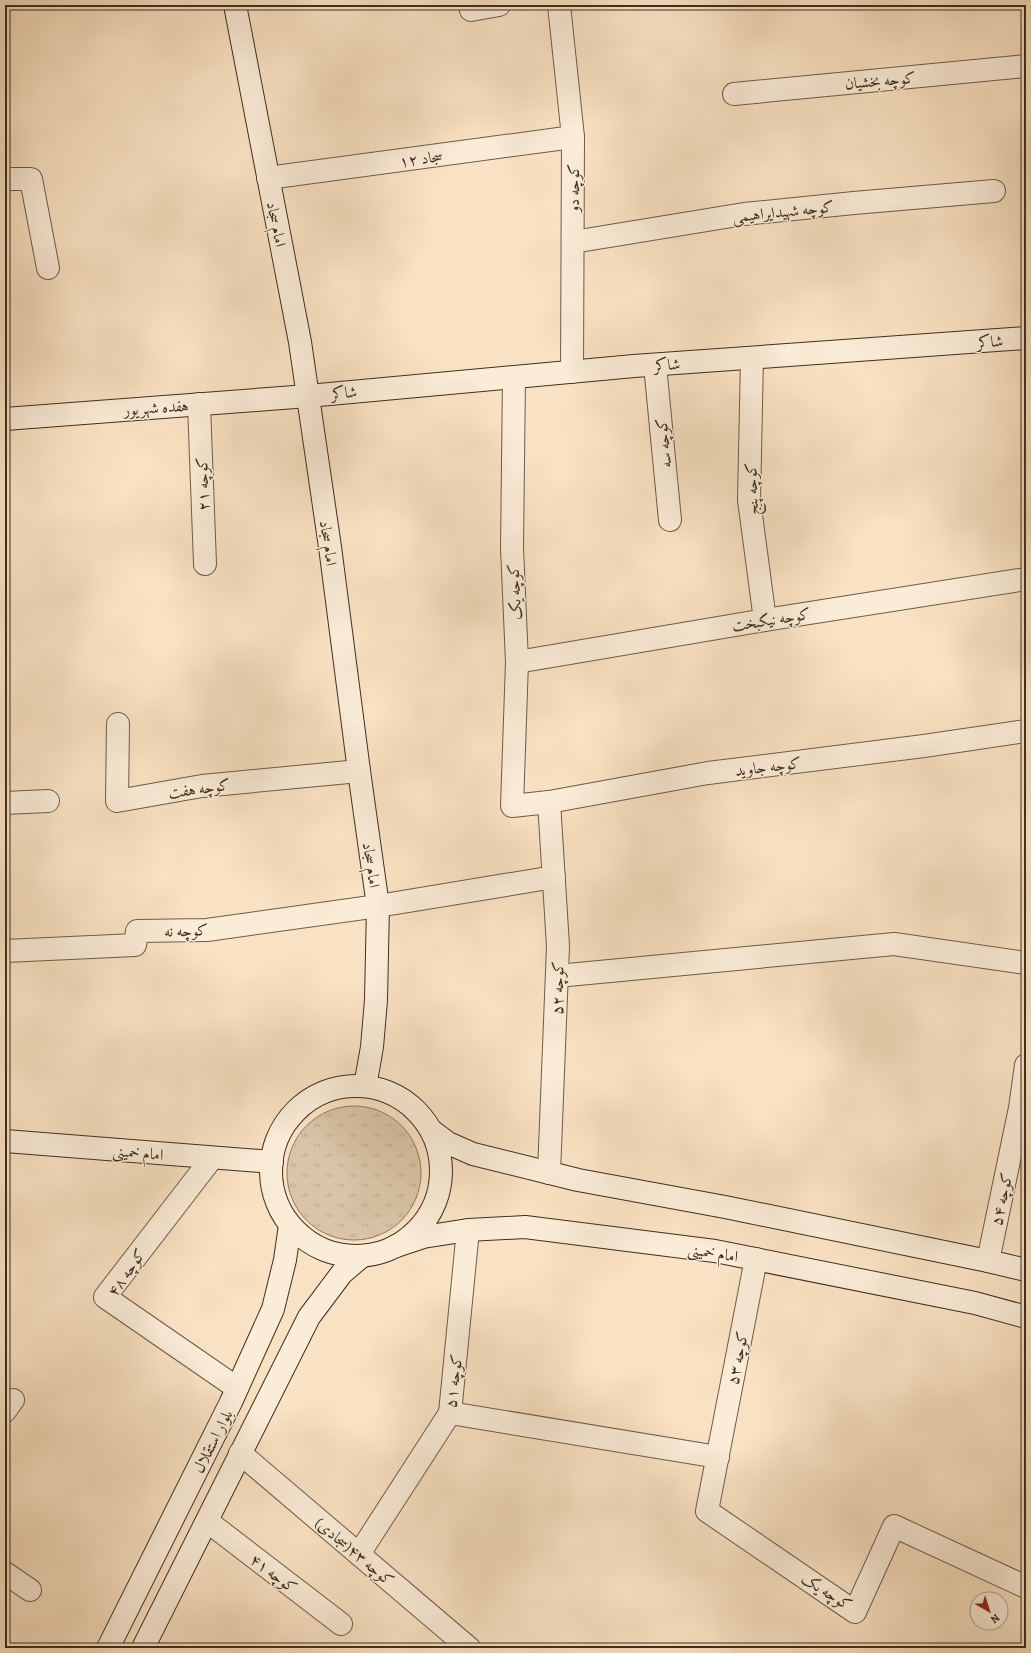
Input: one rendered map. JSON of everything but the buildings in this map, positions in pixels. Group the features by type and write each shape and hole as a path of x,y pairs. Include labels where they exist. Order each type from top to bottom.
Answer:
{"street":[{"name":"امام سجاد","path":"235,5 300,342 330,547 358,771 378,906 376,1000 372,1047 365,1086"},
{"path":"470,10 499,5"},
{"name":"کوچه دو","path":"559,5 574,137 572,372"},
{"name":"کوچه بخشیان","path":"734,94 1026,66"},
{"name":"سجاد ۱۲","path":"268,178 574,137"},
{"path":"5,179 31,179 48,268"},
{"name":"کوچه شهیدایراهیمی","path":"573,242 744,214 854,203 994,192"},
{"name":"شاکر","path":"308,396 655,365 1026,338"},
{"name":"کوچه پنج","path":"752,358 749,500 765,620"},
{"name":"کوچه سه","path":"655,365 670,520"},
{"name":"کوچه یک","path":"512,806 517,662 512,548 514,377"},
{"name":"هفده شهریور","path":"5,419 308,396"},
{"name":"کوچه ۲۱","path":"199,404 205,564"},
{"name":"کوچه نیکبخت","path":"517,662 765,620 1026,579"},
{"name":"کوچه هفت","path":"118,724 118,801 202,786 358,771"},
{"name":"کوچه جاوید","path":"512,806 549,802 708,773 924,746 1026,731"},
{"path":"5,803 48,801"},
{"name":"کوچه ۵۲","path":"549,802 558,946 550,1173"},
{"path":"378,906 554,877"},
{"name":"کوچه نه","path":"5,951 136,945 137,931 206,930 378,906"},
{"path":"557,976 894,944 1026,963"},
{"name":"کوچه ۵۴","path":"988,1261 1020,1108 1026,1065"},
{"path":"365,1086 392,1093 416,1109 432,1131 441,1156 441,1183 439,1190 433,1209 417,1230 396,1246 380,1253 362,1256 335,1254 310,1243 290,1225 278,1206 272,1184 272,1162 279,1136 293,1114 314,1097 339,1088 365,1086"},
{"path":"432,1131 448,1143 473,1154 578,1180 725,1207 1026,1270"},
{"name":"امام خمینی","path":"5,1141 272,1162"},
{"name":"کوچه ۴۸","path":"212,1158 105,1297 238,1388"},
{"name":"بلوار استقلال","path":"108,1648 238,1388 274,1309 285,1260 290,1225"},
{"name":"امام خمینی","path":"396,1246 423,1238 468,1230 525,1227 715,1251 975,1303 1026,1317"},
{"name":"کوچه ۵۱","path":"359,1554 450,1413 468,1230"},
{"name":"بلوار استقلال","path":"143,1648 309,1317 342,1273 362,1256"},
{"name":"کوچه ۵۳","path":"718,1457 756,1259"},
{"path":"450,1413 718,1457"},
{"name":"کوچه ۴۳(سجادی)","path":"240,1453 469,1648"},
{"name":"کوچه یک","path":"718,1457 707,1511 855,1612 894,1526 1026,1587"},
{"name":"کوچه ۴۱","path":"206,1521 341,1624"},
{"path":"5,1572 30,1590"}],"green space":[{"path":"354,1106 380,1111 396,1121 406,1131 416,1147 421,1173 416,1199 406,1215 396,1225 380,1235 354,1240 328,1235 312,1225 302,1215 292,1199 287,1173 292,1147 302,1131 312,1121 328,1111"}]}
